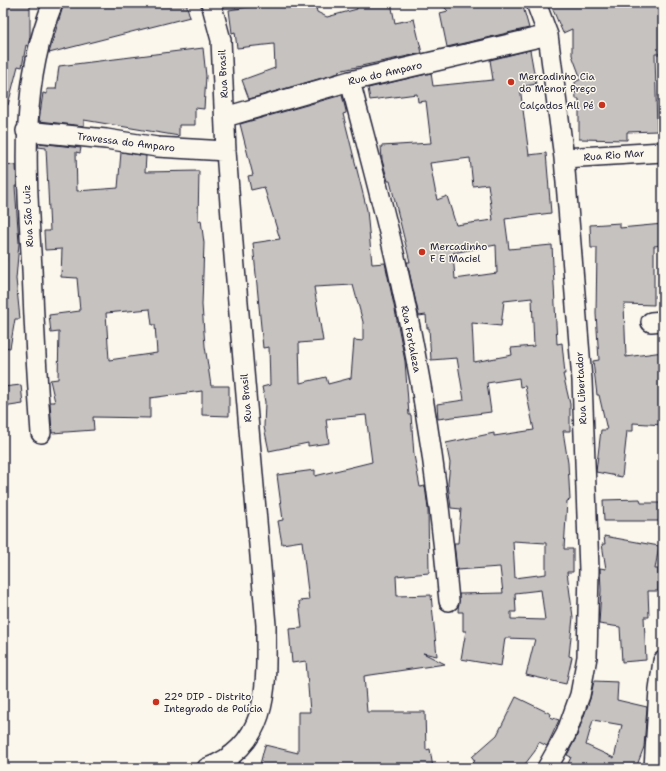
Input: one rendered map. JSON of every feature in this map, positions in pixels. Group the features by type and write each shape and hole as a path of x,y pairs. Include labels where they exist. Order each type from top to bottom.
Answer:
{"street":[{"name":"Rua São Luiz","path":"41,433 26,186 26,131 37,49 53,3"},
{"name":"Rua Brasil","path":"207,768 236,752 252,734 261,711 266,685 266,625 260,543 241,350 226,151 221,40 211,3"},
{"name":"Rua Libertador","path":"536,3 548,35 564,158 582,380 589,570 587,657 580,695 568,728 547,768"},
{"name":"Rua do Amparo","path":"225,117 350,81 548,35"},
{"name":"Rua Fortaleza","path":"350,81 397,266 428,424 441,517 449,601"},
{"name":"Travessa do Amparo","path":"26,131 98,138 157,147 226,151"},
{"name":"Rua Rio Mar","path":"564,158 663,152"},
{"path":"654,768 659,689 663,661"}],"building":[{"path":"3,3 30,3 30,37 28,46 26,45 22,67 18,66 8,105 3,104"},
{"path":"64,3 186,3 190,17 49,53"},
{"path":"274,3 315,3 317,12 327,17 357,9 356,3 391,3 395,23 414,19 422,53 338,71 339,73 249,99 242,80 275,68 274,44 237,48 235,32 232,33 229,10"},
{"path":"440,3 522,3 529,28 447,47 440,13 448,11"},
{"path":"550,3 663,3 663,54 655,54 657,131 627,132 627,140 579,139 579,99 576,99 575,82 581,79 572,55 572,29 563,33"},
{"path":"203,48 206,76 204,109 195,108 195,125 179,125 179,136 84,120 84,126 39,121 43,93 47,94 47,89 56,89 59,66"},
{"path":"530,50 536,84 520,87 529,155 546,153 551,213 505,219 509,249 552,245 557,344 562,343 565,374 563,374 570,404 570,431 563,431 568,463 570,500 567,501 564,549 573,549 573,572 567,572 573,617 569,656 572,657 566,684 526,675 535,639 505,638 501,666 461,659 466,631 463,631 463,612 458,612 459,594 503,593 500,567 457,570 454,543 458,543 461,509 451,508 448,484 450,463 446,443 494,433 494,436 534,430 525,386 520,387 519,378 487,383 491,412 438,419 437,404 464,400 457,358 431,360 429,328 427,328 426,315 419,316 407,262 410,262 390,181 388,181 382,160 381,146 431,143 426,101 418,102 417,94 370,100 368,88 431,73 433,86 493,80 490,60","holes":["470,158 473,186 488,184 493,220 456,225 447,196 437,200 430,163","496,245 497,273 455,279 453,253","532,298 534,346 511,348 512,355 474,362 472,323 501,326 504,301","513,541 546,543 546,574 515,578","541,590 545,620 511,619 511,612 516,612 515,593"]},
{"path":"342,95 346,111 346,113 343,114 367,210 372,264 385,263 395,310 405,361 414,455 420,487 425,486 428,509 429,573 396,576 397,596 431,595 437,656 423,653 445,664 364,676 367,712 425,712 426,750 430,749 433,768 259,768 265,745 298,753 298,712 310,712 306,661 292,663 289,629 302,628 299,601 309,600 302,541 282,544 278,521 283,520 277,475 315,470 315,476 372,462 366,415 326,419 329,443 308,446 308,443 269,451 264,427 265,402 262,387 270,385 269,347 263,348 253,243 280,239 264,187 251,190 248,176 253,175 240,124","holes":["353,285 363,322 363,341 354,340 351,378 328,384 326,377 300,383 299,343 323,341 314,287"]},
{"path":"39,143 81,148 80,153 76,152 77,191 118,188 121,152 146,156 145,172 199,171 198,221 201,220 204,243 202,305 205,346 211,386 229,386 229,416 202,415 202,391 150,398 150,418 93,417 94,430 52,433 50,402 55,402 50,380 58,379 59,332 51,333 49,315 80,311 77,278 61,277 62,249 45,250 44,231 50,231 46,148 38,147","holes":["150,309 152,325 155,325 157,353 109,360 106,313"]},
{"path":"3,164 16,165 17,186 15,186 19,243 16,279 20,319 15,319 10,348 3,347 3,261 6,261 3,226"},
{"path":"620,223 620,228 663,224 663,245 654,246 654,305 624,304 626,357 663,352 663,425 633,423 633,431 627,431 622,477 596,472 601,430 607,430 599,395 597,395 593,361 599,360 596,314 597,248 591,248 590,225"},
{"path":"21,385 23,404 3,407 3,387"},
{"path":"640,499 641,503 663,503 663,521 604,521 603,500"},
{"path":"604,536 659,546 655,569 658,569 658,591 648,591 649,617 644,617 646,660 622,662 620,627 599,624 601,590 600,568 606,569 602,544 605,544"},
{"path":"594,681 618,682 617,700 647,707 644,747 636,768 595,768 584,763 581,768 566,768 571,757 567,755 576,738 590,699","holes":["593,720 622,725 614,758 586,745"]},
{"path":"516,697 551,714 550,717 559,720 547,746 539,742 535,751 522,768 467,768 475,761 472,757 497,735"}],"place":[{"name":"Mercadinho Cia do Menor Preço","path":"511,82"},
{"name":"Calçados All Pé","path":"602,105"},
{"name":"Mercadinho F E Maciel","path":"422,252"},
{"name":"22º DIP - Distrito Integrado de Polícia","path":"156,702"}]}
